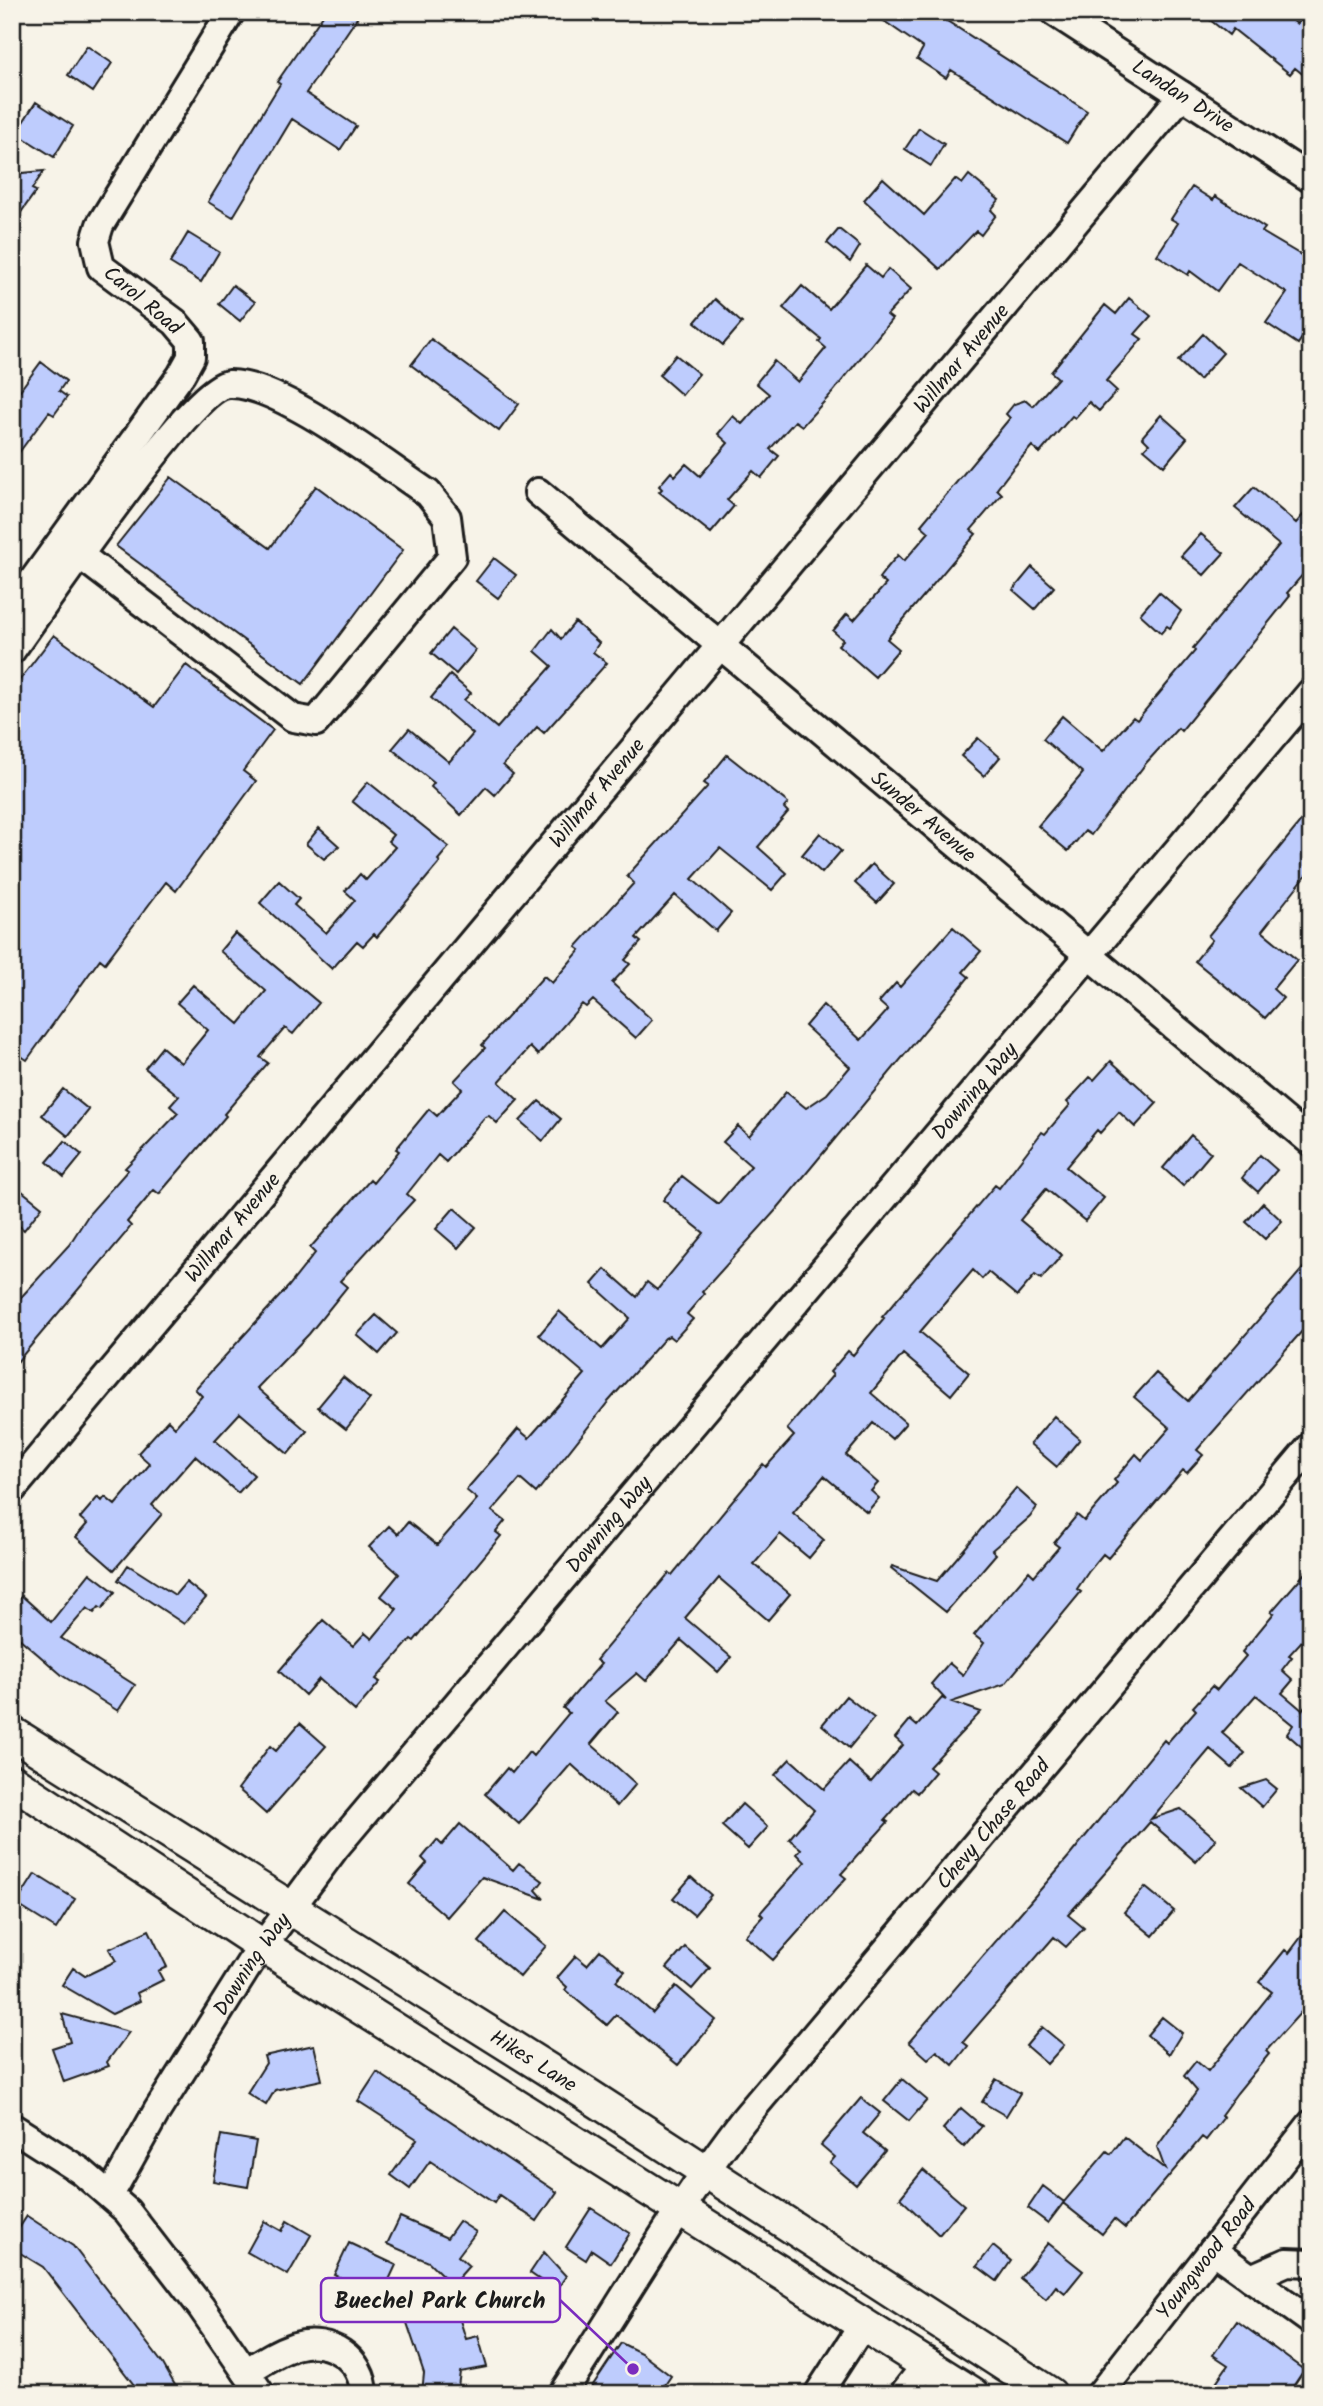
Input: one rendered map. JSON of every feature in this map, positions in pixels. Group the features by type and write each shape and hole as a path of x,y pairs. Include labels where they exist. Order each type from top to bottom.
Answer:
{"main road":[{"name":"Hikes Lane","path":"12,1733 705,2170 1050,2394"},
{"path":"12,1781 264,1946 928,2362 974,2394"}],"street":[{"name":"Carol Road","path":"12,609 181,375 191,357 191,341 175,322 101,267 95,242 100,225 231,12"},
{"name":"Landan Drive","path":"1054,12 1311,179"},
{"name":"Willmar Avenue","path":"12,1490 1182,95"},
{"path":"12,650 81,556 179,425 217,386 231,384 267,391 428,493 447,517 452,557 316,722 308,723 293,718 81,556"},
{"name":"Sunder Avenue","path":"538,492 1311,1142"},
{"name":"Downing Way","path":"110,2195 157,2110 264,1946 336,1847 1311,692"},
{"name":"Chevy Chase Road","path":"562,2394 683,2209 705,2170 790,2063 1311,1446"},
{"name":"Youngwood Road","path":"1100,2394 1311,2124"},
{"path":"12,2127 81,2171 110,2195 145,2232 261,2394"},
{"path":"1212,2250 1311,2321"},
{"path":"1251,2277 1287,2262 1311,2263"},
{"path":"818,2394 864,2323"},
{"path":"246,2372 297,2345 323,2345 337,2349 353,2361 361,2373 364,2394"},
{"path":"903,2394 928,2362"}],"building":[{"path":"325,12 361,12 306,93 356,126 340,150 292,119 233,217 208,202 280,84 277,82"},
{"path":"871,12 933,12 1087,111 1067,143 951,70 946,78 917,59 923,48"},
{"path":"1200,12 1282,12 1297,24 1304,12 1311,12 1311,81 1295,68 1290,74 1233,29 1229,35"},
{"path":"87,46 112,63 93,92 68,75"},
{"path":"36,102 73,126 54,157 16,133"},
{"path":"919,128 944,144 931,166 905,149"},
{"path":"44,171 32,189 36,191 12,225 12,174"},
{"path":"969,175 999,200 991,210 996,215 981,235 976,231 940,269 864,200 883,178 924,215 955,179 962,184"},
{"path":"1192,187 1213,200 1215,196 1265,228 1262,232 1311,261 1311,324 1298,344 1266,323 1287,293 1238,262 1217,291 1190,271 1188,275 1157,255 1178,223 1171,219"},
{"path":"839,229 860,246 850,262 827,243"},
{"path":"188,233 219,252 201,282 170,263"},
{"path":"866,265 881,278 888,269 911,289 887,315 892,319 833,392 802,426 795,421 770,449 779,456 761,478 753,471 727,500 734,506 711,533 659,492 662,489 659,486 671,472 675,476 686,464 700,476 728,443 718,434 733,416 742,424 769,394 756,383 774,361 798,382 826,348 819,342 821,339 783,308 802,286 829,309"},
{"path":"233,285 255,302 240,321 219,304"},
{"path":"1129,298 1151,316 1135,334 1142,339 1106,381 1117,391 1099,411 1089,402 1075,418 1072,416 1040,453 1032,446 1013,468 997,489 1002,494 971,530 976,534 887,639 899,649 875,677 838,645 843,640 833,631 847,614 854,620 886,584 879,578 886,569 898,555 904,561 929,532 921,525 1010,418 1006,414 1014,404 1026,400 1033,406 1058,378 1051,372 1105,305 1116,314"},
{"path":"715,299 742,323 723,345 695,322"},
{"path":"1203,334 1223,353 1199,380 1178,361"},
{"path":"431,339 519,404 499,431 411,365"},
{"path":"676,355 699,374 682,395 659,375"},
{"path":"41,362 66,381 59,391 67,397 54,415 49,412 12,462 12,401"},
{"path":"1161,415 1187,438 1164,466 1144,449 1149,444 1142,437"},
{"path":"171,477 270,548 316,486 403,550 303,684 116,546"},
{"path":"1254,487 1296,523 1311,506 1311,565 1287,593 1290,596 1181,731 1178,728 1147,762 1091,835 1085,831 1068,851 1038,826 1083,773 1043,739 1062,716 1103,751 1133,717 1137,720 1195,651 1193,648 1279,545 1235,508"},
{"path":"1201,534 1224,553 1204,575 1181,556"},
{"path":"494,558 516,575 498,598 476,581"},
{"path":"1032,567 1054,587 1035,609 1013,590"},
{"path":"1159,592 1181,611 1170,628 1167,626 1161,633 1140,614"},
{"path":"575,622 599,643 593,652 607,663 544,733 537,727 503,765 513,774 495,795 486,787 461,815 431,787 434,783 392,749 409,729 449,762 473,734 431,698 450,675 471,693 464,700 497,728 552,666 535,651 552,629 561,639"},
{"path":"451,629 476,650 456,674 431,653"},
{"path":"54,635 154,707 186,665 273,730 243,771 256,781 176,891 166,882 105,963 100,959 27,1060 12,1050 12,690"},
{"path":"978,738 1000,757 984,776 961,756"},
{"path":"727,755 788,803 784,808 788,812 758,847 787,873 772,890 720,848 692,879 731,913 716,931 675,895 636,938 641,942 625,960 630,964 612,983 652,1020 636,1038 593,1000 586,1007 582,1004 538,1055 530,1047 499,1082 518,1100 497,1123 489,1116 485,1117 446,1162 438,1155 407,1194 414,1200 340,1281 347,1287 309,1334 257,1388 307,1431 288,1454 240,1413 215,1440 254,1475 238,1493 195,1456 152,1505 162,1514 114,1570 76,1537 87,1524 80,1518 98,1497 102,1501 105,1497 115,1505 150,1464 138,1453 168,1420 175,1427 202,1396 195,1389 288,1287 315,1253 310,1248 370,1180 373,1183 399,1151 396,1149 429,1109 437,1116 462,1089 454,1081 485,1048 482,1045 544,976 552,983 580,950 576,947 634,883 627,876 708,786 704,783"},
{"path":"368,782 449,847 438,860 440,862 377,937 374,934 363,946 357,941 332,969 260,903 279,881 299,899 294,905 326,933 355,900 345,891 360,874 366,880 395,847 388,841 393,835 352,801"},
{"path":"1311,809 1311,869 1262,931 1297,960 1273,989 1283,998 1265,1018 1195,961 1212,940 1208,936"},
{"path":"319,828 339,846 324,859 306,844"},
{"path":"820,833 841,851 822,873 802,855"},
{"path":"872,864 894,884 877,903 855,883"},
{"path":"953,927 981,951 963,972 969,977 776,1210 702,1292 704,1294 687,1314 693,1319 674,1340 669,1336 665,1338 608,1402 536,1493 520,1479 492,1511 505,1521 496,1532 501,1536 414,1641 411,1639 376,1679 380,1682 355,1711 319,1679 305,1695 279,1671 323,1620 353,1646 365,1633 372,1639 397,1609 381,1596 399,1574 369,1547 389,1526 398,1534 408,1522 437,1545 477,1499 466,1490 518,1429 529,1438 585,1374 539,1335 559,1311 602,1349 630,1318 592,1284 605,1269 637,1297 647,1282 657,1290 704,1233 663,1200 682,1176 718,1204 751,1166 723,1142 738,1126 749,1136 786,1092 806,1108 827,1094 850,1067 805,1026 823,1005 861,1040 888,1010 879,1002 896,983 900,987"},
{"path":"235,933 319,1003 293,1034 285,1028 260,1057 268,1063 224,1114 226,1116 159,1194 154,1190 127,1222 131,1226 125,1234 12,1368 12,1307 69,1245 89,1214 128,1170 125,1168 178,1113 170,1106 179,1096 145,1068 162,1047 181,1063 208,1030 177,1003 193,985 239,1024 266,991 220,951"},
{"path":"1111,1061 1157,1103 1135,1127 1119,1112 1100,1133 1097,1130 1066,1167 1104,1198 1085,1221 1046,1189 1020,1220 1062,1255 1041,1279 1035,1275 1017,1296 988,1272 982,1279 973,1270 920,1332 969,1373 951,1395 903,1354 871,1393 906,1423 892,1439 873,1423 846,1455 878,1483 871,1491 879,1498 867,1512 824,1476 793,1513 824,1540 809,1558 780,1534 754,1564 790,1594 768,1620 719,1578 685,1618 731,1657 718,1672 681,1640 646,1681 637,1673 605,1701 618,1712 591,1744 636,1784 617,1806 571,1764 519,1824 485,1794 507,1768 512,1773 529,1752 533,1756 569,1713 563,1708 601,1664 596,1660 669,1573 672,1575 763,1464 766,1467 794,1436 787,1429 833,1375 830,1372 848,1351 853,1355 884,1318 882,1317 995,1185 999,1188 1042,1132 1045,1134 1070,1105 1067,1102 1090,1077 1094,1080"},
{"path":"63,1089 89,1110 68,1136 42,1115"},
{"path":"539,1101 561,1119 543,1141 520,1121"},
{"path":"1191,1135 1211,1153 1183,1186 1163,1168"},
{"path":"65,1141 82,1155 64,1177 47,1162"},
{"path":"1260,1155 1277,1170 1258,1192 1242,1178"},
{"path":"12,1183 42,1207 24,1230 12,1220"},
{"path":"1263,1203 1282,1221 1265,1239 1246,1222"},
{"path":"454,1208 476,1227 458,1248 436,1229"},
{"path":"1311,1259 1311,1321 1197,1450 1203,1455 1187,1473 1183,1470 1108,1558 1103,1554 1077,1589 1081,1592 1005,1684 952,1702 981,1712 929,1767 935,1772 917,1793 912,1789 885,1820 888,1822 841,1874 846,1878 773,1960 745,1936 763,1916 760,1913 805,1862 797,1854 801,1849 789,1839 814,1810 775,1775 790,1759 824,1789 849,1762 871,1782 903,1745 895,1738 910,1720 917,1726 942,1698 946,1700 931,1684 949,1663 963,1675 984,1643 974,1635 1029,1571 1034,1576 1059,1547 1054,1543 1077,1515 1084,1521 1117,1483 1114,1480 1136,1454 1142,1460 1170,1428 1134,1397 1156,1373 1188,1401"},
{"path":"376,1315 397,1333 379,1354 357,1335"},
{"path":"343,1377 370,1399 346,1429 318,1407"},
{"path":"1054,1416 1080,1439 1057,1467 1030,1444"},
{"path":"1016,1488 1037,1507 1030,1517 992,1550 996,1554 946,1612 891,1568 892,1566 937,1581"},
{"path":"128,1565 175,1595 186,1582 206,1598 184,1624 118,1580"},
{"path":"1311,1566 1311,1631 1289,1655 1292,1657 1282,1670 1293,1680 1282,1693 1302,1710 1311,1697 1311,1755 1287,1734 1293,1725 1256,1695 1222,1733 1245,1753 1232,1768 1210,1749 1151,1819 1181,1809 1216,1839 1196,1862 1150,1822 1068,1915 1084,1928 1066,1947 1054,1937 963,2042 968,2046 953,2065 937,2051 928,2059 909,2042 1071,1854 1164,1740 1167,1743 1196,1710 1193,1707 1212,1686 1217,1690 1246,1656 1242,1652 1274,1613 1271,1612"},
{"path":"90,1573 115,1592 102,1609 99,1607 94,1613 87,1608 61,1638 135,1685 118,1711 63,1676 12,1632 12,1606 22,1596 51,1622"},
{"path":"846,1696 874,1718 849,1748 822,1725"},
{"path":"300,1723 326,1746 266,1814 238,1789 270,1746 276,1751"},
{"path":"1266,1780 1277,1789 1262,1807 1241,1788"},
{"path":"742,1804 768,1827 748,1849 722,1826"},
{"path":"460,1824 513,1870 519,1863 543,1881 536,1890 544,1899 482,1877 447,1917 409,1884 427,1863 422,1858 437,1840 442,1845"},
{"path":"35,1874 75,1899 56,1929 16,1904"},
{"path":"691,1877 711,1895 694,1915 673,1898"},
{"path":"1145,1887 1174,1911 1153,1936 1124,1912"},
{"path":"505,1912 546,1946 520,1977 479,1942"},
{"path":"1311,1924 1311,2001 1266,2051 1269,2054 1237,2093 1221,2115 1224,2117 1206,2140 1202,2137 1125,2228 1114,2219 1102,2234 1063,2203 1107,2151 1111,2154 1124,2137 1165,2169 1157,2147 1197,2091 1184,2076 1196,2061 1208,2071 1272,1992 1259,1982 1285,1950 1289,1953"},
{"path":"149,1930 167,1967 158,1971 163,1980 137,1993 140,2001 112,2014 62,1985 73,1968 85,1976 116,1961 109,1949"},
{"path":"685,1947 710,1968 692,1989 667,1968"},
{"path":"600,1950 625,1971 616,1981 653,2013 676,1986 716,2020 678,2065 616,2015 607,2025 565,1990 567,1987 557,1978 576,1956 587,1965"},
{"path":"62,2014 129,2032 107,2062 109,2066 64,2082 52,2048 70,2042"},
{"path":"1162,2017 1182,2033 1169,2054 1147,2035"},
{"path":"1042,2027 1064,2045 1047,2064 1026,2046"},
{"path":"314,2045 322,2080 275,2090 266,2105 247,2093 266,2063 264,2056"},
{"path":"377,2072 557,2192 537,2221 499,2195 494,2203 430,2161 410,2189 391,2175 417,2139 358,2101"},
{"path":"902,2079 927,2100 909,2121 884,2101"},
{"path":"996,2079 1020,2093 1006,2116 982,2102"},
{"path":"861,2098 880,2113 863,2133 885,2151 856,2185 830,2163 835,2157 821,2145"},
{"path":"961,2108 982,2126 964,2147 943,2129"},
{"path":"221,2135 256,2141 248,2187 213,2181"},
{"path":"923,2170 964,2205 939,2235 900,2198"},
{"path":"1043,2186 1064,2202 1048,2223 1028,2208"},
{"path":"591,2208 630,2233 611,2263 592,2250 586,2260 566,2247"},
{"path":"27,2216 73,2246 163,2364 180,2394 141,2394 43,2267 12,2248 12,2239"},
{"path":"400,2217 447,2238 459,2221 476,2232 458,2256 469,2266 452,2285 429,2262 387,2244"},
{"path":"264,2221 282,2231 287,2221 311,2235 288,2275 247,2252"},
{"path":"349,2243 396,2265 381,2297 334,2275"},
{"path":"1048,2243 1083,2271 1065,2293 1056,2286 1046,2299 1020,2278"},
{"path":"993,2246 1011,2261 997,2281 977,2266"},
{"path":"544,2252 566,2276 556,2291 530,2273"},
{"path":"452,2295 466,2339 478,2336 487,2367 460,2372 457,2394 422,2394 424,2373 403,2311"},
{"path":"1237,2321 1304,2370 1288,2394 1208,2394 1228,2365 1213,2355"},
{"path":"621,2343 641,2353 671,2376 659,2394 587,2394"}],"place":[{"name":"Buechel Park Church","path":"633,2369"}]}
